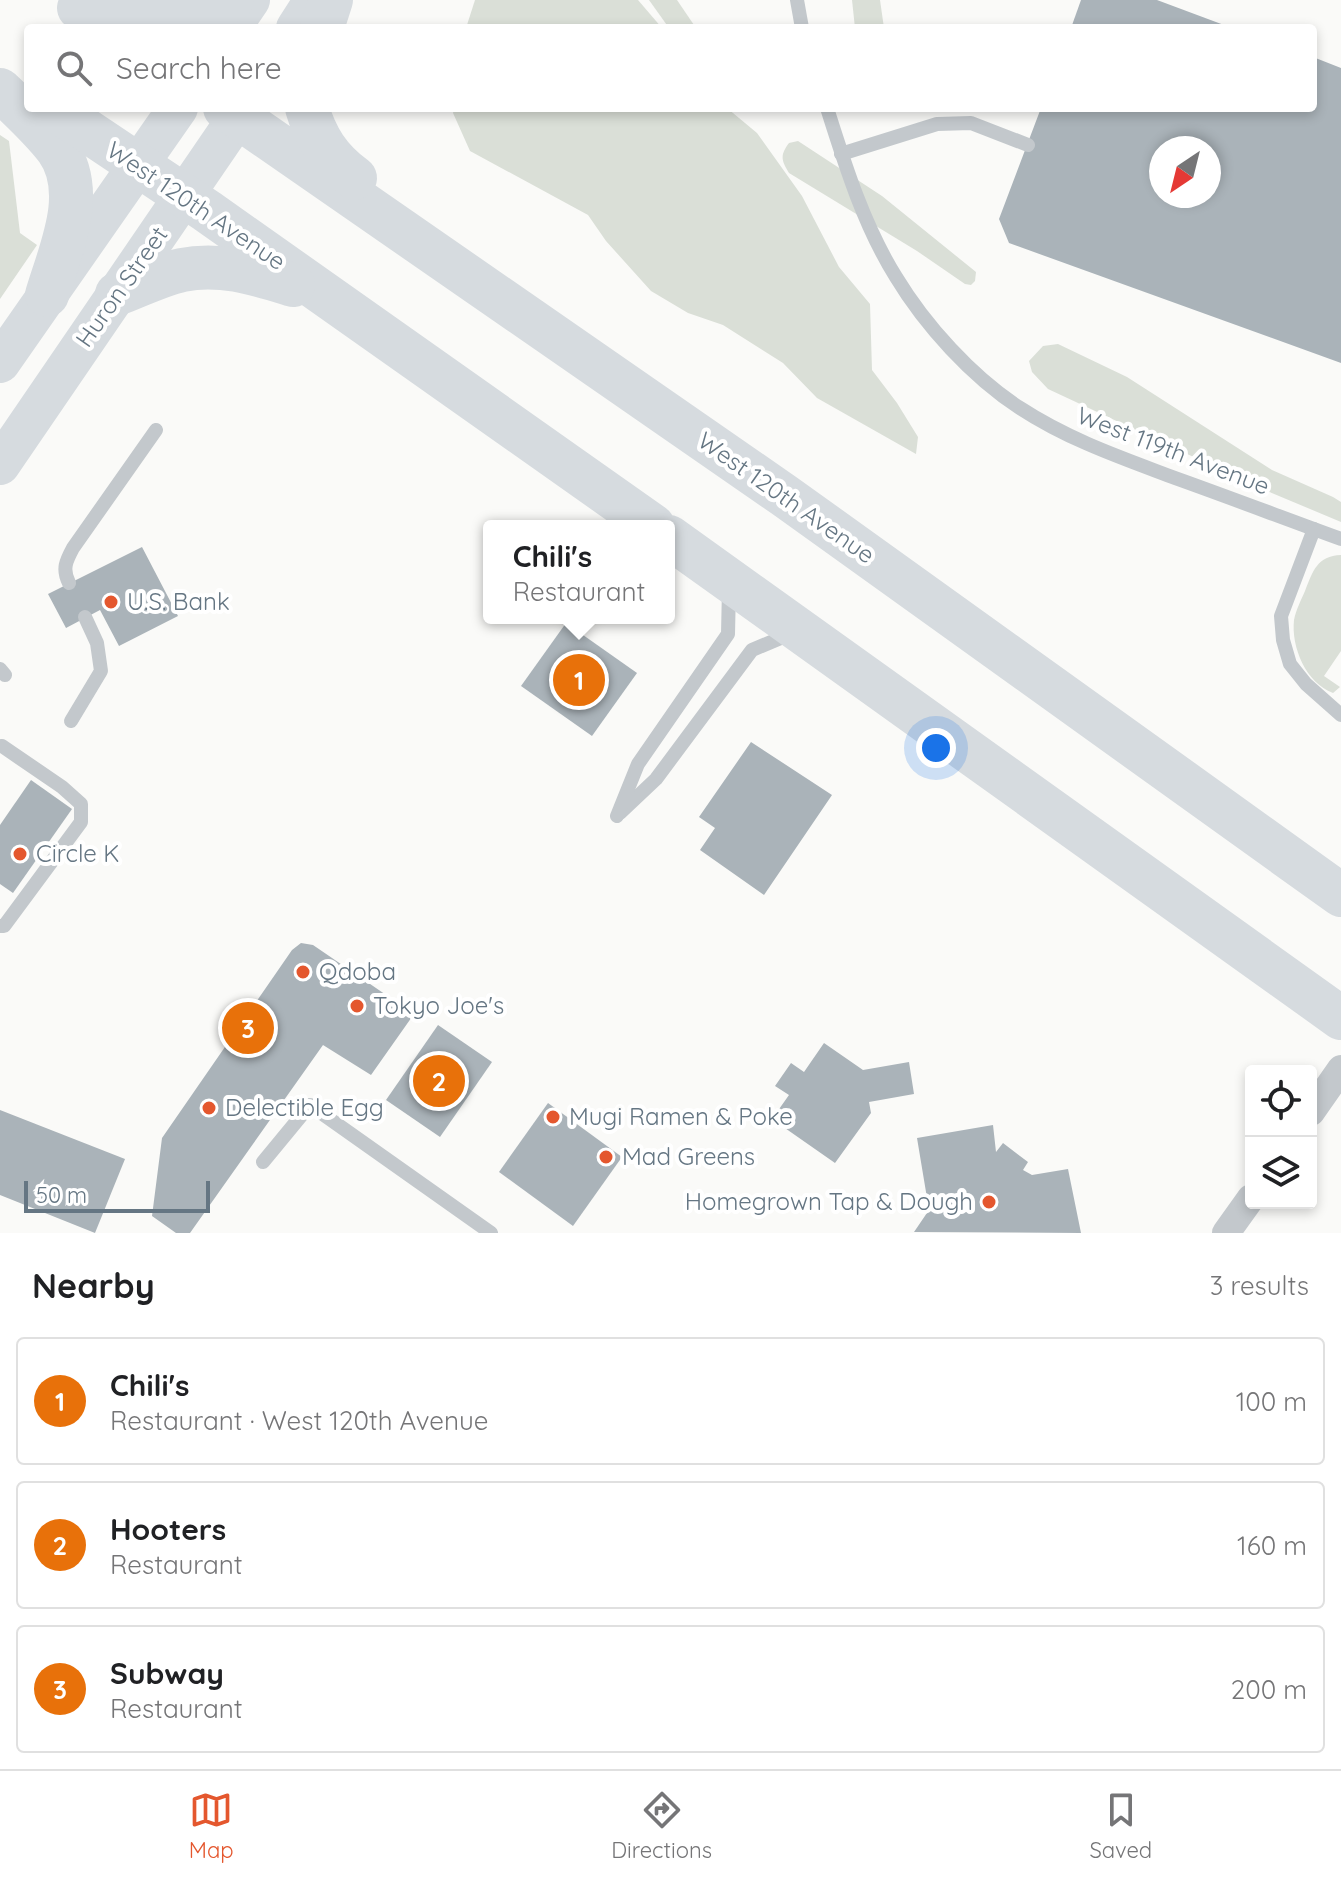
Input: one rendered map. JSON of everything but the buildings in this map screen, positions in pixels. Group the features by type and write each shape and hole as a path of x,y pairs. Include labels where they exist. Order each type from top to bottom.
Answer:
{"main road":[{"path":"85,12 156,15 200,10 232,0"},
{"path":"234,24 250,0"},
{"path":"299,24 314,0"},
{"path":"323,24 331,0"},
{"path":"0,71 24,88"},
{"path":"0,90 58,151 68,179 71,210 47,295"},
{"name":"West 120th Avenue","path":"59,112 184,196 645,520"},
{"path":"0,363 175,112"},
{"name":"Huron Street","path":"0,465 184,196 235,112"},
{"name":"West 120th Avenue","path":"237,112 504,302 785,496 1341,895"},
{"path":"308,112 314,131 326,152 349,173 415,221 504,302"},
{"path":"117,294 182,270 209,267 241,269 326,295"},
{"path":"675,541 1341,1018"}],"street":[{"path":"1317,1103 1341,1069"},
{"path":"1226,1233 1245,1206"}],"lane":[{"path":"797,0 801,24"},
{"name":"West 119th Avenue","path":"828,112 841,154 874,236 895,276 924,319 965,362 1019,407 1081,443 1341,539"},
{"path":"841,154 937,124 971,123 1028,145"},
{"path":"69,583 65,576 65,563 73,548 156,430"},
{"path":"1314,529 1281,616 1283,640 1290,664 1306,684 1341,715"},
{"path":"729,580 728,634 638,764 617,816 656,779 752,650 800,630"},
{"path":"71,721 101,671 97,643 85,617"},
{"path":"0,926 4,926 81,822 81,804 62,787 2,746"},
{"path":"263,1162 310,1105 491,1233"}],"shaded area":[{"path":"475,0 638,0 659,24 467,24"},
{"path":"649,0 677,0 693,24 666,24"},
{"path":"852,0 880,0 883,24 855,24"},
{"path":"732,112 757,133 802,196 839,267 870,304 872,370 918,437 916,454 817,398 783,363 723,325 688,313 651,291 606,241 588,215 470,151 453,113"},
{"path":"0,135 9,141 20,233 37,245 0,299"},
{"path":"798,141 882,196 976,272 975,281 971,285 965,284 789,173 783,154 789,143"},
{"path":"1058,344 1127,377 1272,470 1341,502 1341,522 1260,488 1048,389 1032,372 1029,361 1043,346"},
{"path":"1341,555 1341,651 1324,676 1340,687 1333,693 1315,681 1302,663 1295,641 1294,620 1317,566 1326,558"}],"place":[{"name":"U.S. Bank","path":"111,602"},
{"name":"Chili's","path":"579,680"},
{"name":"Circle K","path":"20,854"},
{"name":"Qdoba","path":"303,972"},
{"name":"Tokyo Joe's","path":"357,1006"},
{"name":"Subway","path":"248,1028"},
{"name":"Hooters","path":"439,1081"},
{"name":"Delectible Egg","path":"209,1108"},
{"name":"Mugi Ramen & Poke","path":"553,1117"},
{"name":"Mad Greens","path":"606,1157"},
{"name":"Homegrown Tap & Dough","path":"989,1202"}]}
